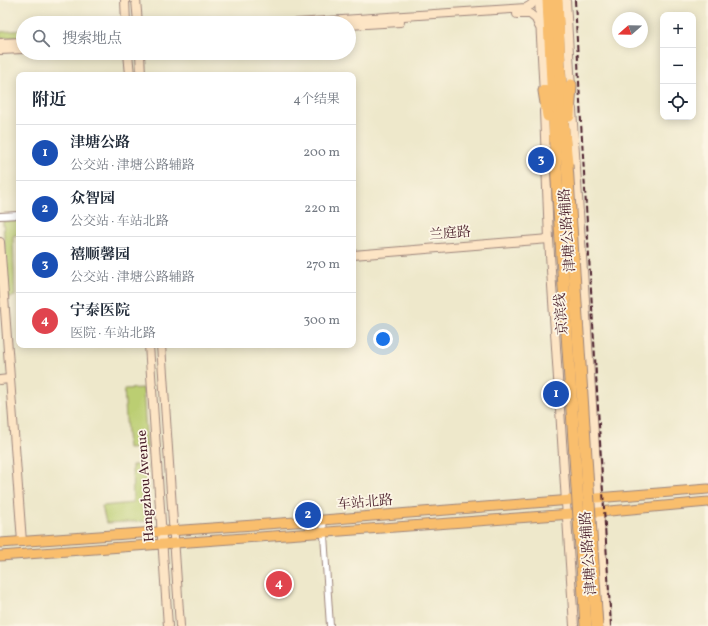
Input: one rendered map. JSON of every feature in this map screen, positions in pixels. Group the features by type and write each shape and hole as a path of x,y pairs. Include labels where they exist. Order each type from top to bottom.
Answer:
{"highway":[{"name":"京滨线","path":"548,0 558,111 586,626"},
{"name":"京滨线","path":"557,0 558,111"},
{"path":"561,164 571,85"},
{"path":"544,91 561,164"},
{"name":"京滨线","path":"561,164 597,626"}],"main road":[{"path":"125,0 126,16"},
{"path":"136,0 137,16"},
{"path":"356,19 526,8 535,0"},
{"name":"津塘公路辅路","path":"539,0 549,239 574,626"},
{"name":"津塘公路辅路","path":"566,0 606,626"},
{"path":"356,25 526,13 530,14 536,19 541,31"},
{"path":"0,43 16,42"},
{"path":"0,50 16,49"},
{"path":"129,60 130,72"},
{"path":"140,60 141,72"},
{"name":"兰庭路","path":"356,255 549,239"},
{"path":"0,242 22,542"},
{"name":"Hangzhou Avenue","path":"149,348 168,626"},
{"name":"Hangzhou Avenue","path":"161,348 180,626"},
{"path":"0,380 10,379"},
{"name":"车站北路","path":"0,543 323,520 708,489"},
{"name":"车站北路","path":"0,556 599,512 708,502"}],"street":[{"path":"0,216 16,215"},
{"path":"323,520 330,626"}],"green space":[{"path":"16,31 16,37 0,38 0,32"},
{"path":"16,220 16,235 13,236 15,296 8,298 3,221"},
{"path":"143,388 147,448 128,449 124,389"},
{"path":"132,465 146,465 149,521 106,523 102,506 133,503"}],"railway":[{"path":"575,0 611,626"}],"place":[{"name":"禧顺馨园","path":"541,160"},
{"name":"津塘公路","path":"556,394"},
{"name":"众智园","path":"308,515"},
{"name":"宁泰医院","path":"279,584"}]}
